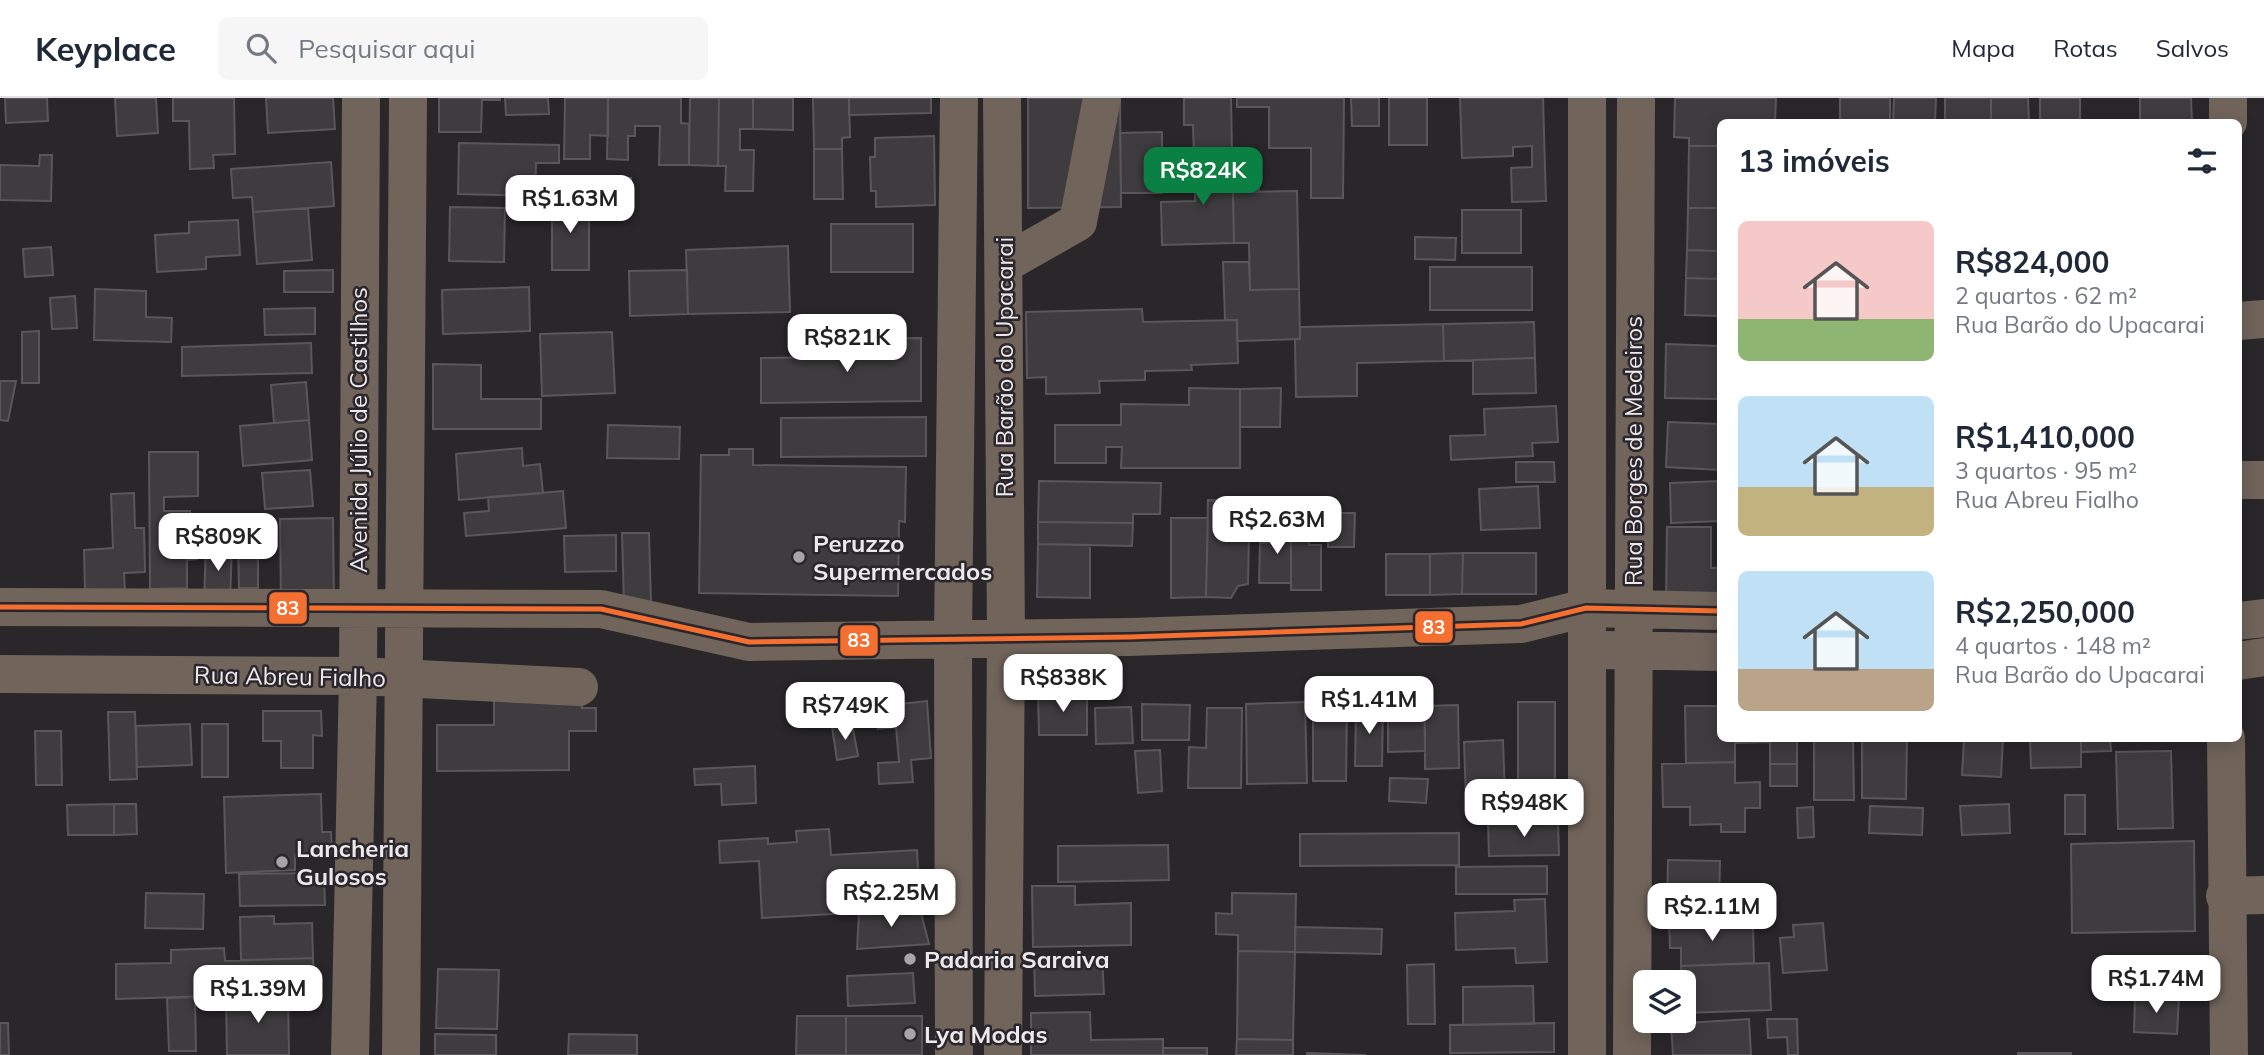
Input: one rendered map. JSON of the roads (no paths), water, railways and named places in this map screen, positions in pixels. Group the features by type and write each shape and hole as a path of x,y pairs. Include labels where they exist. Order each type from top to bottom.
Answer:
{"street":[{"name":"Avenida Júlio de Castilhos","path":"350,1055 358,676 360,98"},
{"name":"Avenida Júlio de Castilhos","path":"401,1055 409,293 408,98"},
{"name":"Rua Barão do Upacarai","path":"954,1055 953,639 959,98"},
{"name":"Rua Barão do Upacarai","path":"1002,98 1006,637 1003,1055"},
{"path":"1004,264 1078,222 1102,98"},
{"name":"Rua Borges de Medeiros","path":"1587,98 1587,1055"},
{"name":"Rua Borges de Medeiros","path":"1632,1055 1634,814 1631,609 1636,98"},
{"path":"2228,98 2228,119"},
{"path":"358,293 409,293"},
{"path":"1585,310 1634,311"},
{"path":"2242,321 2264,319"},
{"path":"2242,480 2264,480"},
{"path":"0,607 601,609 750,642 1143,636 1521,624 1586,608 1717,611"},
{"path":"2242,621 2264,618"},
{"path":"1587,649 1717,652"},
{"path":"2242,660 2264,657"},
{"name":"Rua Abreu Fialho","path":"0,674 358,676 579,687"},
{"path":"2225,742 2229,1055"},
{"path":"1586,814 1634,814"},
{"path":"2225,896 2264,895"},
{"path":"352,976 402,975"},
{"path":"954,978 1004,979"}],"place":[{"name":"Peruzzo Supermercados","path":"799,557"},
{"name":"Lancheria Gulosos","path":"282,862"},
{"name":"Padaria Saraiva","path":"910,959"},
{"name":"Lya Modas","path":"910,1034"}]}
